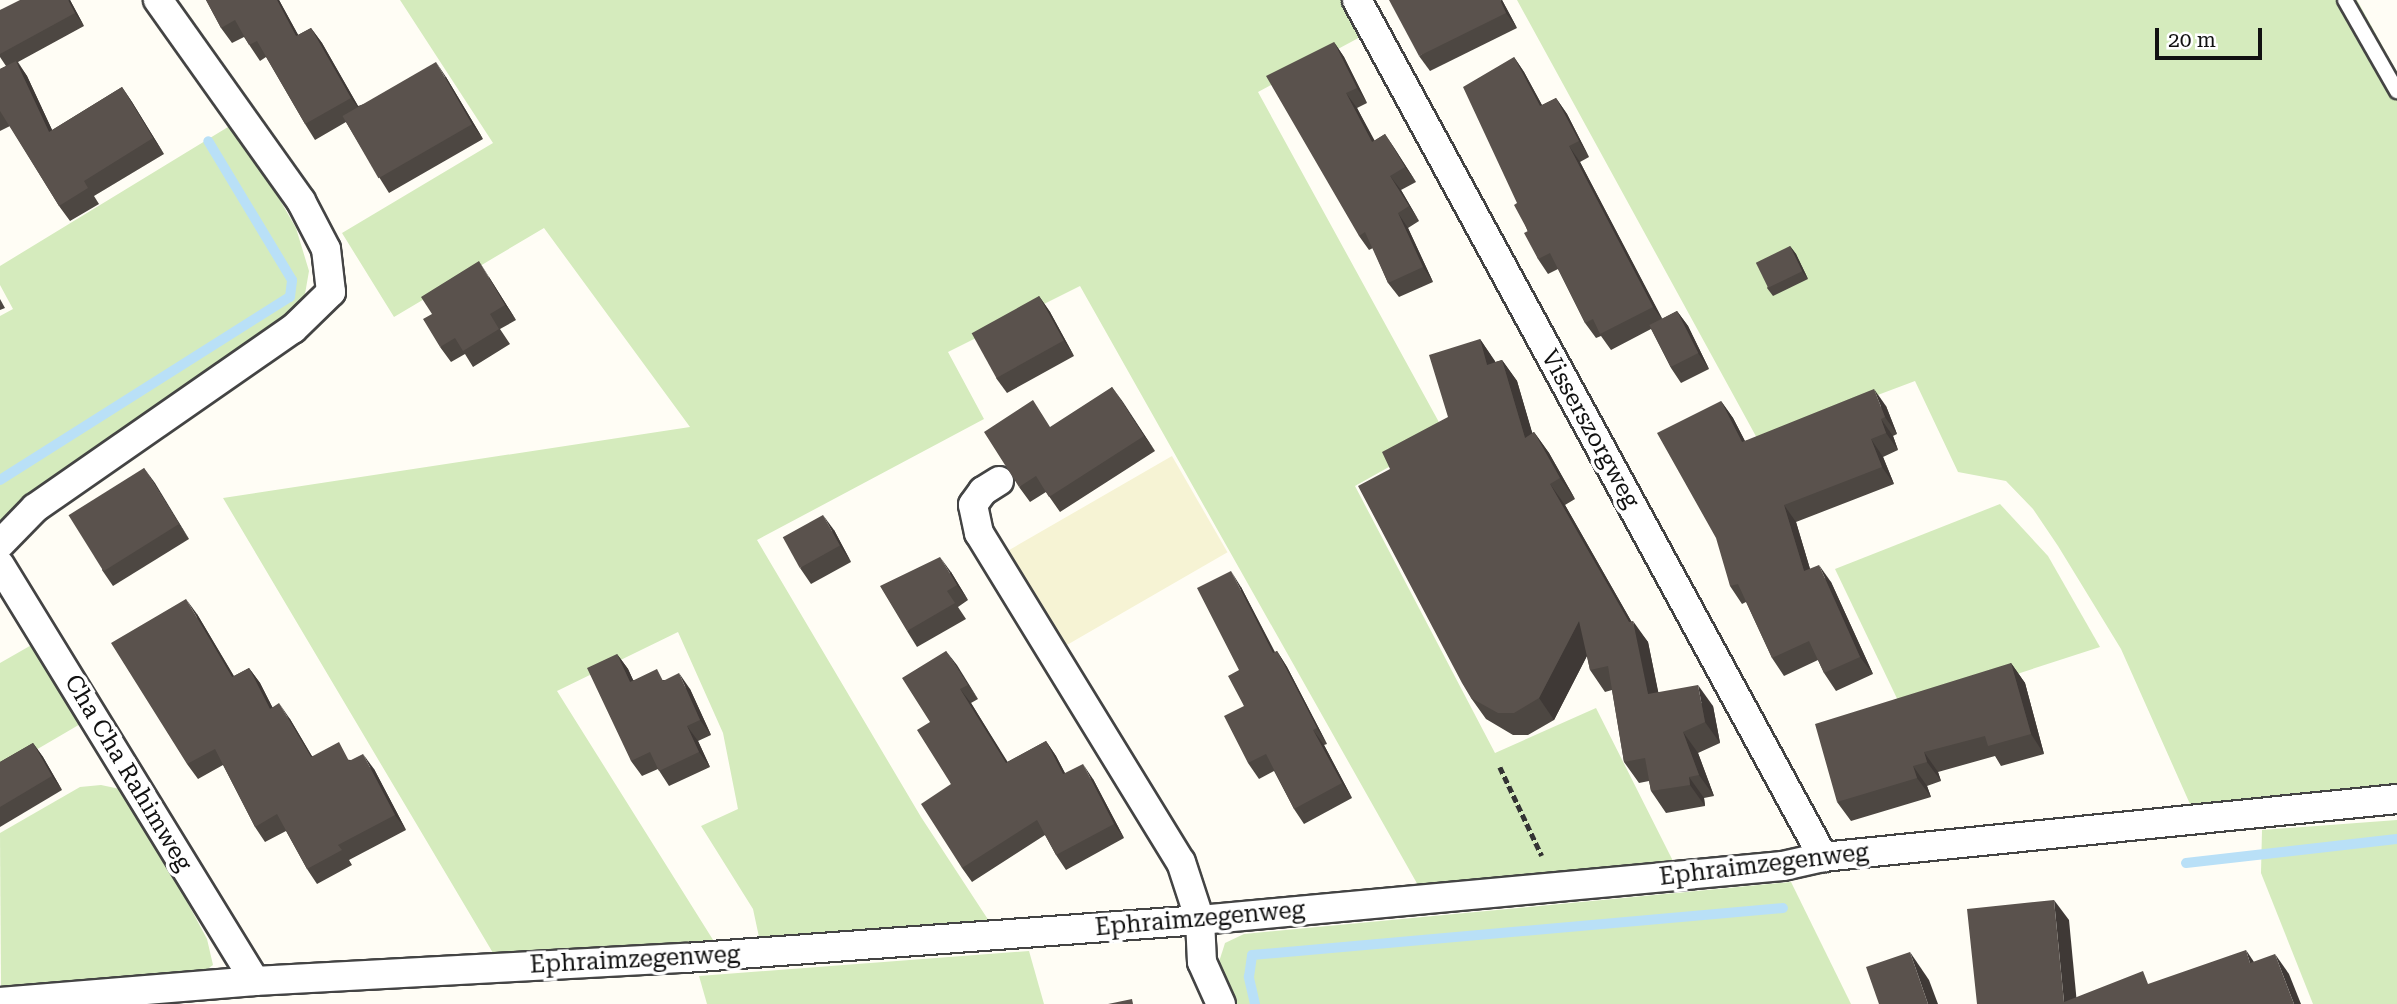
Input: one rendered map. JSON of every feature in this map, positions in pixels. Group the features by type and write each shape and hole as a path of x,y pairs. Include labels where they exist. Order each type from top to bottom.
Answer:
{"street":[{"path":"0,544 35,508 293,330 331,292 326,249 301,201 158,0"},
{"name":"Visserszorgweg","path":"1357,0 1823,857"},
{"path":"999,481 983,491 973,505 979,533 1181,862 1200,920 1202,962 1221,1004"},
{"name":"Cha Cha Rahimweg","path":"0,565 255,981"},
{"name":"Ephraimzegenweg","path":"0,1003 255,981 685,958 1200,920 1783,866 1823,857 2397,799"}],"lane":[{"path":"2345,0 2397,91"}],"path":[{"path":"1500,767 1554,886"}],"shaded area":[{"path":"1172,456 1228,552 1059,650 1003,554"}],"green space":[{"path":"400,0 1346,0 1364,35 1258,92 1446,435 1355,486 1495,753 1596,708 1673,861 1419,887 1080,286 948,352 984,419 757,540 921,817 989,921 759,937 753,909 701,826 738,809 723,733 678,632 557,691 715,943 493,953 223,498 690,427 544,228 394,317 342,233 493,143"},
{"path":"1517,0 2357,0 2397,72 2397,784 2190,804 2121,649 2058,546 2033,509 2006,481 1958,472 1915,381 1758,440"},
{"path":"228,127 250,148 296,228 309,271 305,294 291,316 28,498 0,522 0,316 13,309 0,285 0,266"},
{"path":"2000,504 2048,556 2100,647 1903,711 1835,569"},
{"path":"35,643 82,723 0,771 0,663"},
{"path":"101,785 120,789 131,797 207,939 213,965 202,973 1,988 0,833 80,787"},
{"path":"2397,820 2397,1004 2313,1004 2261,873 2262,830"},
{"path":"1791,882 1851,1004 1235,1004 1219,962 1225,943 1244,934"},
{"path":"1029,951 1044,1004 707,1004 699,976"}],"building":[{"path":"20,0 68,0 75,13 0,54 0,10"},
{"path":"206,0 277,0 296,36 311,28 351,98 305,124 257,41 249,45 235,20 221,28"},
{"path":"1389,0 1500,0 1506,13 1419,56"},
{"path":"1334,42 1357,88 1346,93 1372,142 1385,134 1405,167 1390,176 1409,206 1398,213 1423,267 1388,283 1365,232 1359,236 1266,76"},
{"path":"1514,57 1540,106 1556,98 1579,141 1569,146 1653,307 1600,334 1593,319 1585,323 1550,253 1538,259 1524,233 1528,231 1514,205 1517,203 1463,87"},
{"path":"16,61 49,132 122,87 153,138 84,181 88,188 59,206 0,111 0,69"},
{"path":"436,62 472,124 378,178 342,116"},
{"path":"1790,246 1802,271 1768,288 1756,263"},
{"path":"479,261 505,305 490,314 499,329 463,351 455,338 440,347 423,319 432,314 421,297"},
{"path":"1039,296 1064,341 996,378 972,333"},
{"path":"1677,311 1698,353 1671,367 1649,325"},
{"path":"1480,339 1487,365 1502,360 1525,438 1534,432 1560,478 1550,484 1629,622 1633,621 1648,694 1698,685 1705,722 1683,732 1699,775 1689,777 1690,785 1651,791 1645,758 1624,762 1608,666 1590,670 1579,621 1539,698 1514,713 1498,713 1471,698 1358,486 1390,469 1382,452 1448,417 1429,355"},
{"path":"1112,387 1144,436 1049,497 1036,476 1019,487 984,432 1033,400 1050,427"},
{"path":"1874,389 1885,417 1881,419 1886,433 1871,439 1882,467 1784,505 1804,571 1819,565 1860,657 1824,673 1809,641 1772,658 1738,584 1730,586 1716,538 1657,433 1721,401 1742,442"},
{"path":"144,468 179,524 103,571 69,515"},
{"path":"823,515 840,546 800,568 783,537"},
{"path":"940,557 957,585 947,591 955,603 907,631 880,586"},
{"path":"1231,571 1273,653 1277,651 1317,728 1313,730 1342,783 1294,809 1266,754 1248,763 1224,716 1244,706 1228,676 1239,670 1197,588"},
{"path":"186,599 232,677 249,668 270,709 279,703 311,757 339,742 349,761 363,754 395,815 338,845 342,850 307,869 277,814 255,827 215,749 187,764 111,643"},
{"path":"946,651 968,685 960,689 1006,763 1046,741 1063,774 1083,764 1114,824 1056,855 1037,820 962,868 921,804 951,784 917,730 930,722 902,678"},
{"path":"617,654 630,682 657,669 663,681 679,673 700,720 687,726 699,752 659,771 650,752 631,761 587,668"},
{"path":"2011,663 2031,734 1988,746 1985,736 1924,752 1927,762 1913,766 1917,778 1837,802 1815,724"},
{"path":"33,743 52,776 0,807 0,762"},
{"path":"2054,900 2064,1002 2143,971 2148,984 2246,950 2250,963 2275,954 2294,1004 1977,1004 1967,909"},
{"path":"1910,952 1928,1004 1879,1004 1866,967"},
{"path":"1132,999 1133,1004 1108,1004"}],"waterway":[{"path":"0,480 290,297 292,280 208,141"},
{"path":"2186,863 2397,839"},
{"path":"1255,1004 1249,977 1252,955 1783,908"}]}
